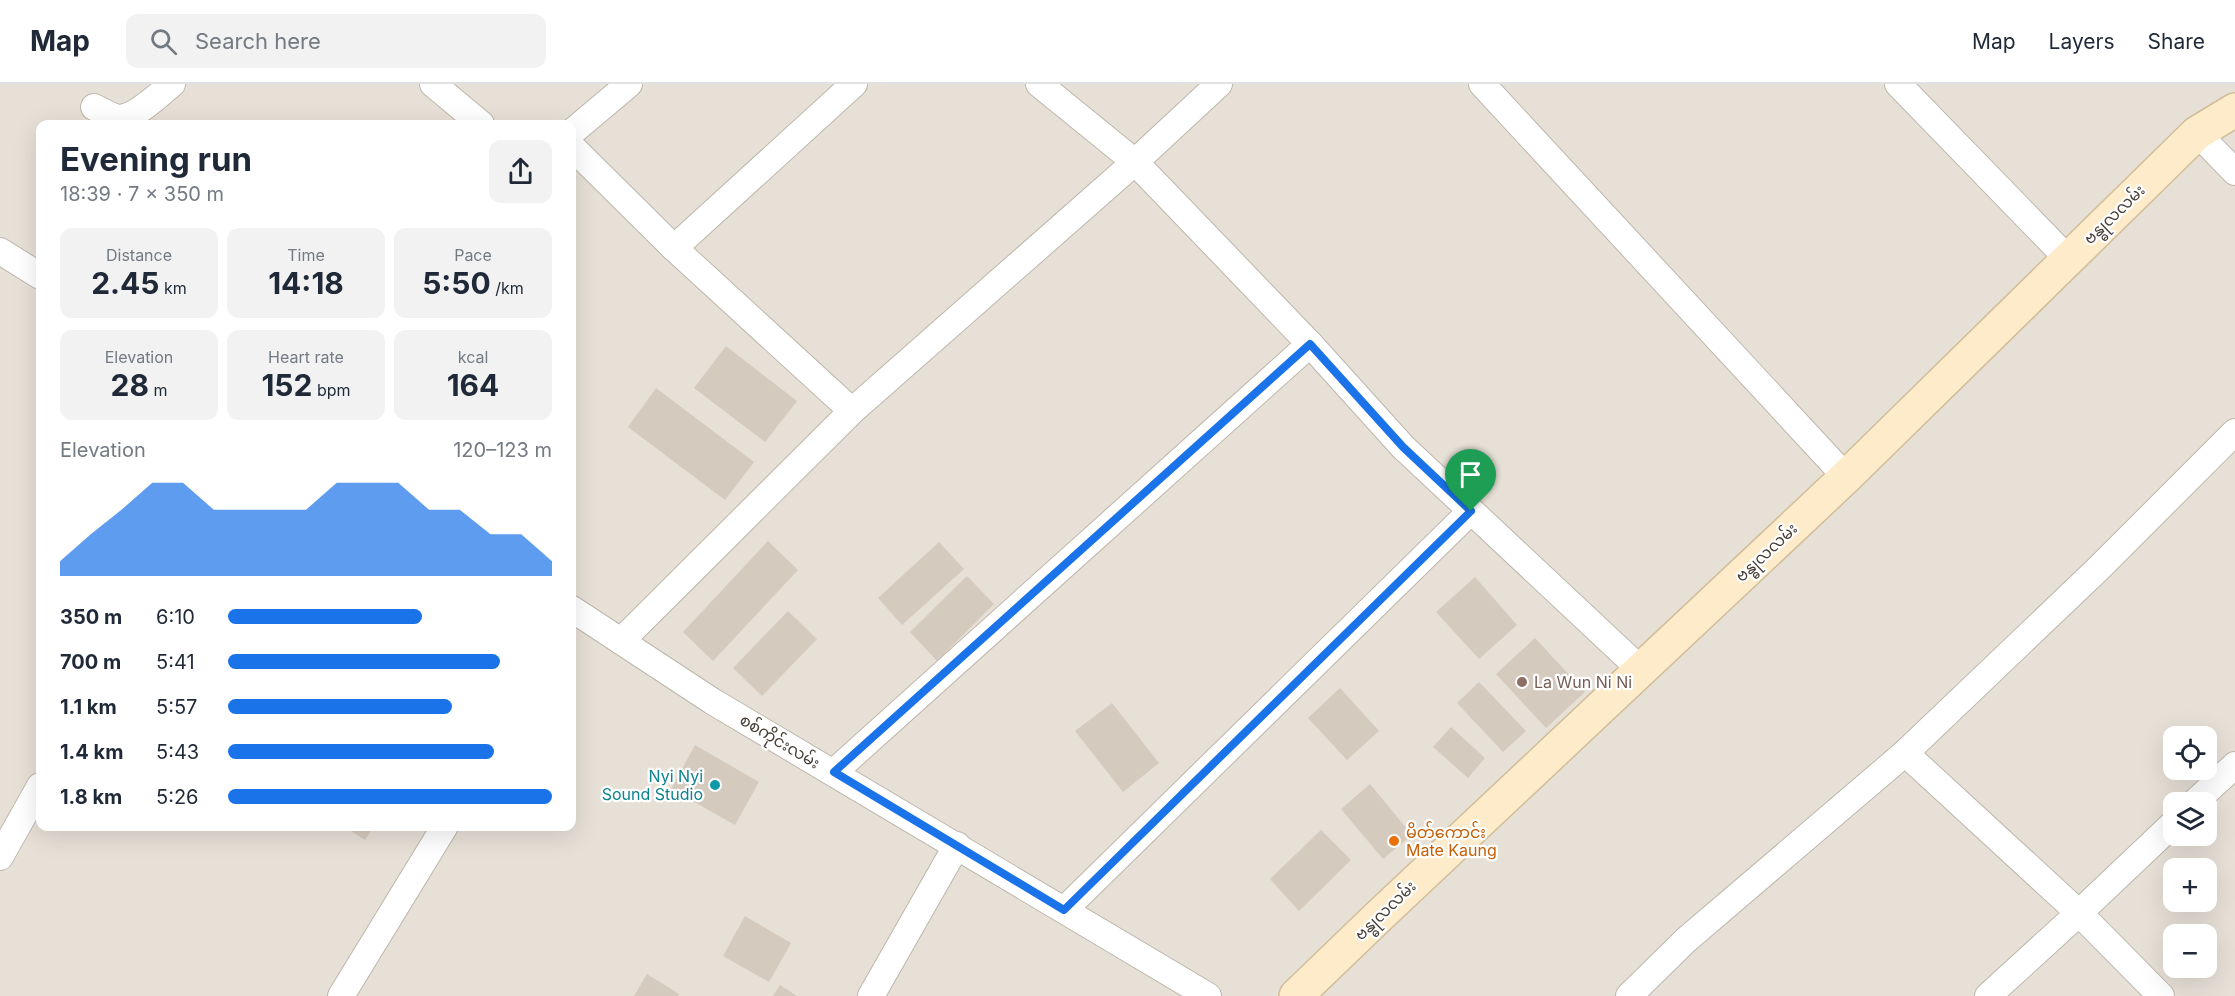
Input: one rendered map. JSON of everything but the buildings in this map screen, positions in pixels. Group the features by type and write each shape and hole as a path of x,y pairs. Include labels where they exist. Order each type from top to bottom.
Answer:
{"street":[{"path":"94,107 117,118 126,117 134,114 172,84"},
{"path":"433,84 477,120"},
{"path":"576,129 629,84"},
{"path":"674,248 854,84"},
{"path":"1040,84 1135,162 1310,344 1403,447 1641,670"},
{"path":"621,641 852,411 1135,162 1219,84"},
{"path":"1482,84 1845,477"},
{"path":"1898,84 2068,259"},
{"name":"ဗန္ဓုလလမ်း","path":"1296,996 1845,477 2197,133 2235,110"},
{"path":"2197,133 2235,172"},
{"path":"576,151 674,248 852,411"},
{"path":"0,251 36,274"},
{"path":"834,772 1310,344"},
{"path":"1629,996 1686,940 1905,753 2099,568 2235,432"},
{"path":"1064,910 1471,511"},
{"name":"စစ်ကိုင်းလမ်း","path":"576,615 621,641 712,701 1208,996"},
{"path":"1905,753 2079,913 2161,996"},
{"path":"2206,792 2235,765"},
{"path":"0,857 36,793"},
{"path":"341,996 442,831"},
{"path":"1988,996 2163,833"},
{"path":"871,996 957,845"}],"shaded area":[{"path":"0,84 2235,84 2235,996 0,996"}],"place":[{"name":"La Wun Ni Ni","path":"1522,682"},
{"name":"Nyi Nyi Sound Studio","path":"715,785"},
{"name":"မိတ်ကောင်း Mate Kaung","path":"1394,841"}],"route":[{"path":"1310,344 1403,447 1471,511 1064,910 834,772 1310,344"}]}
